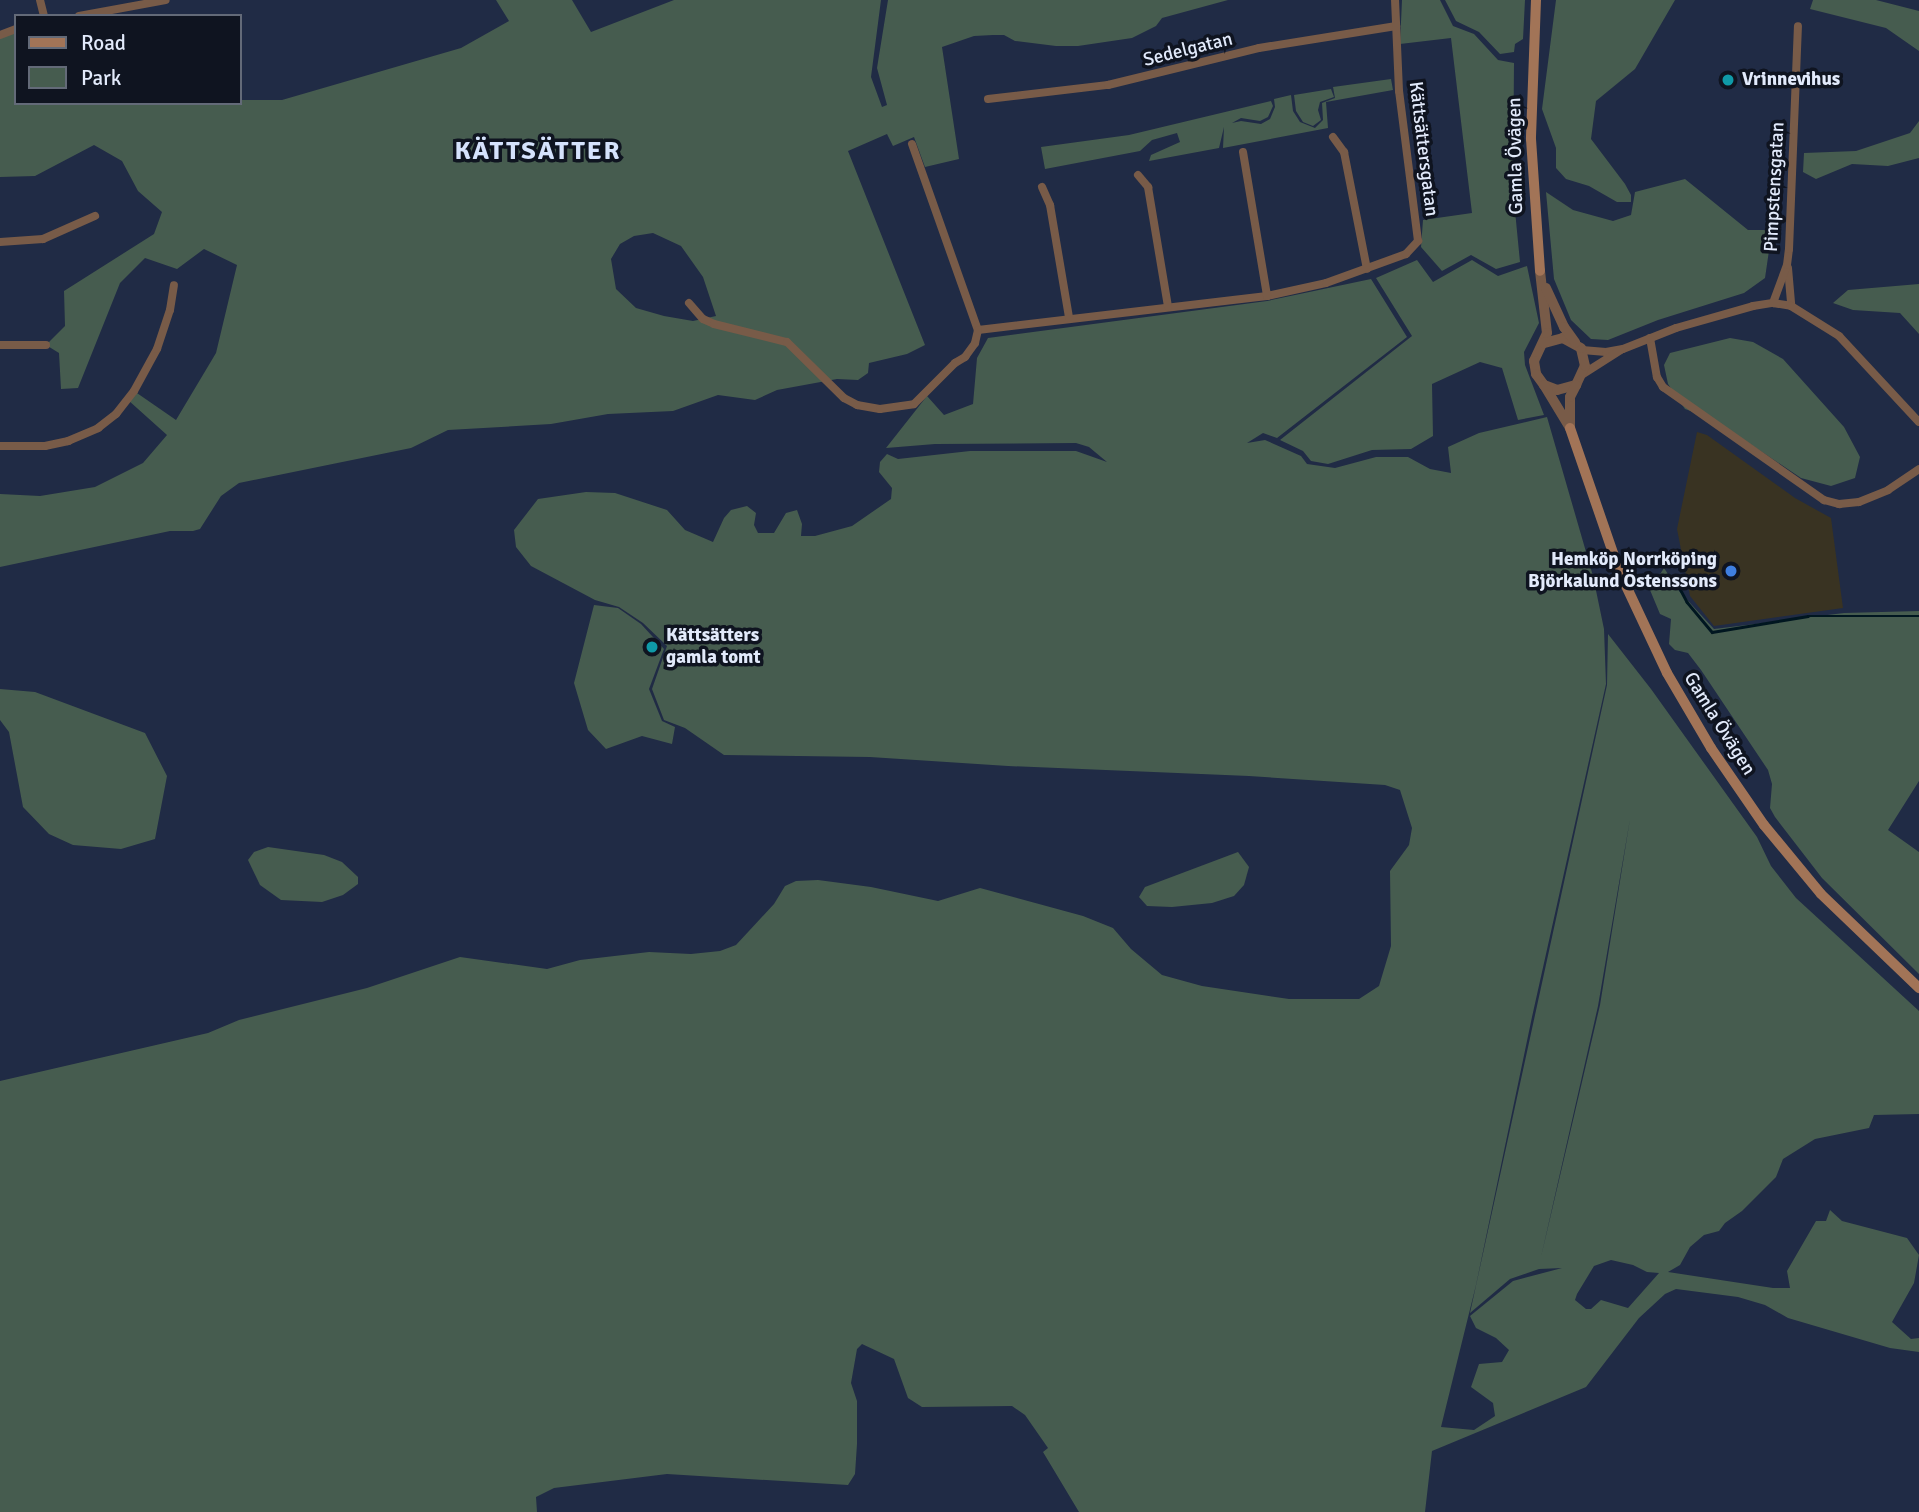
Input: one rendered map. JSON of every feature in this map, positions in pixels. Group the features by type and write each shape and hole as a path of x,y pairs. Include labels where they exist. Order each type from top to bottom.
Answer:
{"main road":[{"name":"Gamla Övägen","path":"1536,0 1531,139 1540,271"},
{"name":"Gamla Övägen","path":"1534,39 1542,0"},
{"name":"Gamla Övägen","path":"1570,428 1620,573 1667,673 1711,748 1765,825 1821,894 1919,989"}],"street":[{"path":"88,14 166,0"},
{"name":"Kättsättersgatan","path":"978,330 1069,317 1267,296 1326,284 1406,254 1419,241 1399,91 1395,0"},
{"name":"Sedelgatan","path":"988,99 1108,85 1259,48 1396,26"},
{"name":"Pimpstensgatan","path":"1791,306 1787,265 1798,26"},
{"path":"1333,137 1344,152 1367,269"},
{"path":"690,303 703,319 714,324 787,342 844,398 857,405 892,409 914,404 955,363 965,357 975,343 978,330 912,144"},
{"path":"1243,152 1267,296"},
{"path":"1138,175 1148,187 1168,306"},
{"path":"1042,187 1050,205 1069,317"},
{"path":"0,242 43,239 95,216"},
{"name":"Pimpstensgatan","path":"1773,303 1787,265"},
{"name":"Gamla Övägen","path":"1540,271 1547,322 1544,343 1536,354 1534,368 1570,428"},
{"name":"Gamla Övägen","path":"1540,271 1559,317 1579,346 1585,361 1583,374 1570,397 1570,428"},
{"path":"0,446 44,446 68,441 98,428 116,415 134,391 157,349 170,310 174,285"},
{"path":"1583,374 1623,349 1650,338 1716,316 1773,303 1791,306 1839,336 1919,422"},
{"path":"1544,343 1556,338 1606,352 1623,349"},
{"path":"1650,338 1657,377 1663,387 1825,500 1839,505 1859,502 1888,490 1919,469"},
{"path":"0,345 46,345"},
{"path":"1545,385 1557,390 1576,385"}],"shaded area":[{"path":"1697,432 1707,435 1795,498 1831,518 1843,608 1714,626 1690,596 1677,529"}],"green space":[{"path":"496,0 572,0 591,32 674,0 881,0 871,77 882,107 887,105 877,68 888,0 1228,0 1162,18 1156,26 1132,38 1078,46 1056,46 1015,41 1004,35 993,35 974,36 942,47 959,159 925,167 914,137 893,146 887,134 848,151 925,345 907,354 869,363 868,373 858,380 837,379 777,390 755,400 718,395 673,411 608,414 551,424 448,430 411,448 239,483 221,496 200,529 170,531 0,567 0,494 40,496 95,487 143,463 167,435 128,400 134,391 176,420 216,353 237,265 204,249 177,269 145,258 120,283 78,388 61,389 59,353 46,345 65,326 64,291 154,234 162,212 138,191 122,161 94,145 35,176 0,177 0,35 14,30 14,105 242,105 242,100 282,100 461,48 509,21","holes":["653,233 681,246 703,277 716,316 693,321 664,316 636,308 616,289 611,259 620,244 634,236"]},
{"path":"1402,0 1440,0 1453,26 1474,34 1498,60 1514,63 1513,190 1520,262 1496,269 1471,255 1442,271 1421,247 1423,220 1472,213 1451,38 1400,44"},
{"path":"1445,0 1525,0 1523,39 1515,44 1514,52 1500,54 1479,32 1456,21"},
{"path":"1556,0 1675,0 1635,69 1596,101 1591,139 1625,184 1631,195 1631,202 1617,202 1589,186 1566,179 1556,168 1556,148 1542,109"},
{"path":"1813,0 1876,0 1919,11 1919,51 1886,28 1810,9"},
{"path":"1391,79 1393,90 1326,102 1328,128 1223,148 1224,127 1219,148 1149,161 1151,155 1180,142 1177,133 1152,140 1140,151 1045,169 1041,147 1129,135 1271,101 1273,106 1268,117 1260,121 1241,118 1232,123 1241,121 1261,124 1270,119 1275,107 1274,99 1291,95 1293,111 1300,122 1315,128 1323,120 1322,103 1335,98 1333,87"},
{"path":"1331,89 1334,97 1320,102 1318,110 1321,120 1313,126 1303,122 1296,111 1294,95"},
{"path":"1919,121 1919,158 1888,166 1852,164 1816,179 1803,172 1804,153 1856,151 1910,133"},
{"path":"1685,179 1748,230 1772,230 1765,278 1744,293 1658,320 1608,340 1591,339 1571,320 1554,279 1546,192 1573,210 1613,221 1631,215 1635,192"},
{"path":"1417,260 1433,282 1472,260 1498,276 1527,266 1539,323 1524,352 1525,365 1544,415 1518,420 1502,368 1480,362 1432,384 1433,436 1411,449 1372,450 1328,464 1311,461 1303,451 1280,440 1412,336 1376,278"},
{"path":"1371,279 1407,337 1277,438 1263,433 1247,443 1265,440 1301,456 1307,464 1335,468 1376,457 1408,457 1430,469 1451,473 1448,447 1479,433 1547,417 1593,576 1604,629 1606,684 1476,1285 1441,1427 1474,1430 1495,1416 1493,1403 1471,1387 1479,1364 1502,1362 1509,1350 1496,1338 1476,1328 1470,1316 1513,1281 1562,1268 1539,1269 1510,1279 1470,1313 1607,685 1608,634 1651,689 1757,837 1771,866 1796,898 1919,1011 1919,1114 1874,1115 1869,1128 1815,1139 1783,1159 1776,1177 1742,1211 1719,1231 1704,1235 1690,1247 1680,1265 1668,1272 1773,1288 1790,1288 1787,1271 1816,1221 1826,1221 1830,1210 1842,1221 1907,1238 1919,1255 1914,1283 1892,1322 1911,1339 1919,1338 1919,1352 1890,1348 1788,1318 1765,1305 1738,1297 1676,1289 1665,1294 1639,1318 1586,1387 1432,1451 1425,1512 1079,1512 1043,1452 1048,1448 1025,1415 1012,1406 922,1407 908,1398 894,1359 862,1344 857,1349 851,1383 857,1401 857,1444 855,1474 848,1485 667,1474 554,1488 536,1497 537,1512 0,1512 0,1081 208,1033 239,1020 367,988 460,957 547,969 580,960 649,952 691,954 720,951 736,945 774,904 785,886 796,881 818,880 871,887 938,901 980,888 1083,916 1113,928 1131,949 1162,975 1202,986 1289,999 1359,999 1379,986 1391,946 1390,871 1409,845 1412,828 1400,790 1385,785 1249,776 870,757 724,755 685,728 664,720 652,689 667,646 643,623 619,607 595,600 531,566 516,547 514,530 538,499 586,492 615,493 667,510 685,530 713,542 724,518 731,510 747,506 756,513 754,525 758,533 774,533 786,513 797,510 802,524 801,536 815,536 852,526 891,499 892,488 879,472 880,462 887,454 898,459 970,451 1076,451 1107,462 1089,447 1076,443 935,444 886,448 927,396 944,415 973,404 977,358 988,338 1267,301","holes":["1630,819 1600,1005 1541,1257 1598,1006","1611,1260 1633,1265 1647,1272 1659,1273 1628,1308 1601,1300 1591,1309 1586,1309 1575,1300 1577,1294 1594,1266"]},
{"path":"1919,284 1919,334 1900,313 1853,310 1833,303 1848,290"},
{"path":"1730,338 1753,342 1783,359 1844,427 1860,457 1855,478 1831,486 1801,478 1713,419 1685,409 1668,384 1664,365 1670,353"},
{"path":"1664,568 1679,591 1714,629 1844,613 1919,611 1919,781 1888,830 1919,852 1919,974 1822,878 1775,817 1770,808 1772,784 1768,770 1688,653 1675,650 1669,644 1671,619 1660,614 1650,590"},
{"path":"594,605 618,608 641,624 664,649 649,689 662,721 675,727 672,744 642,736 606,749 588,730 574,683"},
{"path":"0,689 35,692 145,733 167,776 155,839 121,849 73,845 49,834 23,807 9,732 0,720"},
{"path":"268,847 324,855 342,862 358,877 358,884 343,895 322,902 281,900 260,885 248,860 254,852"},
{"path":"1238,852 1249,867 1244,885 1234,896 1212,903 1172,907 1147,906 1139,897 1145,887"}],"waterway":[{"path":"1677,583 1687,602 1712,632 1808,616 1919,616"}],"place":[{"name":"Vrinnevihus","path":"1728,80"},
{"name":"Hemköp Norrköping Björkalund Östenssons","path":"1731,571"},
{"name":"Kättsätters gamla tomt","path":"652,647"}],"district":[{"name":"KÄTTSÄTTER","path":"538,152"}]}
